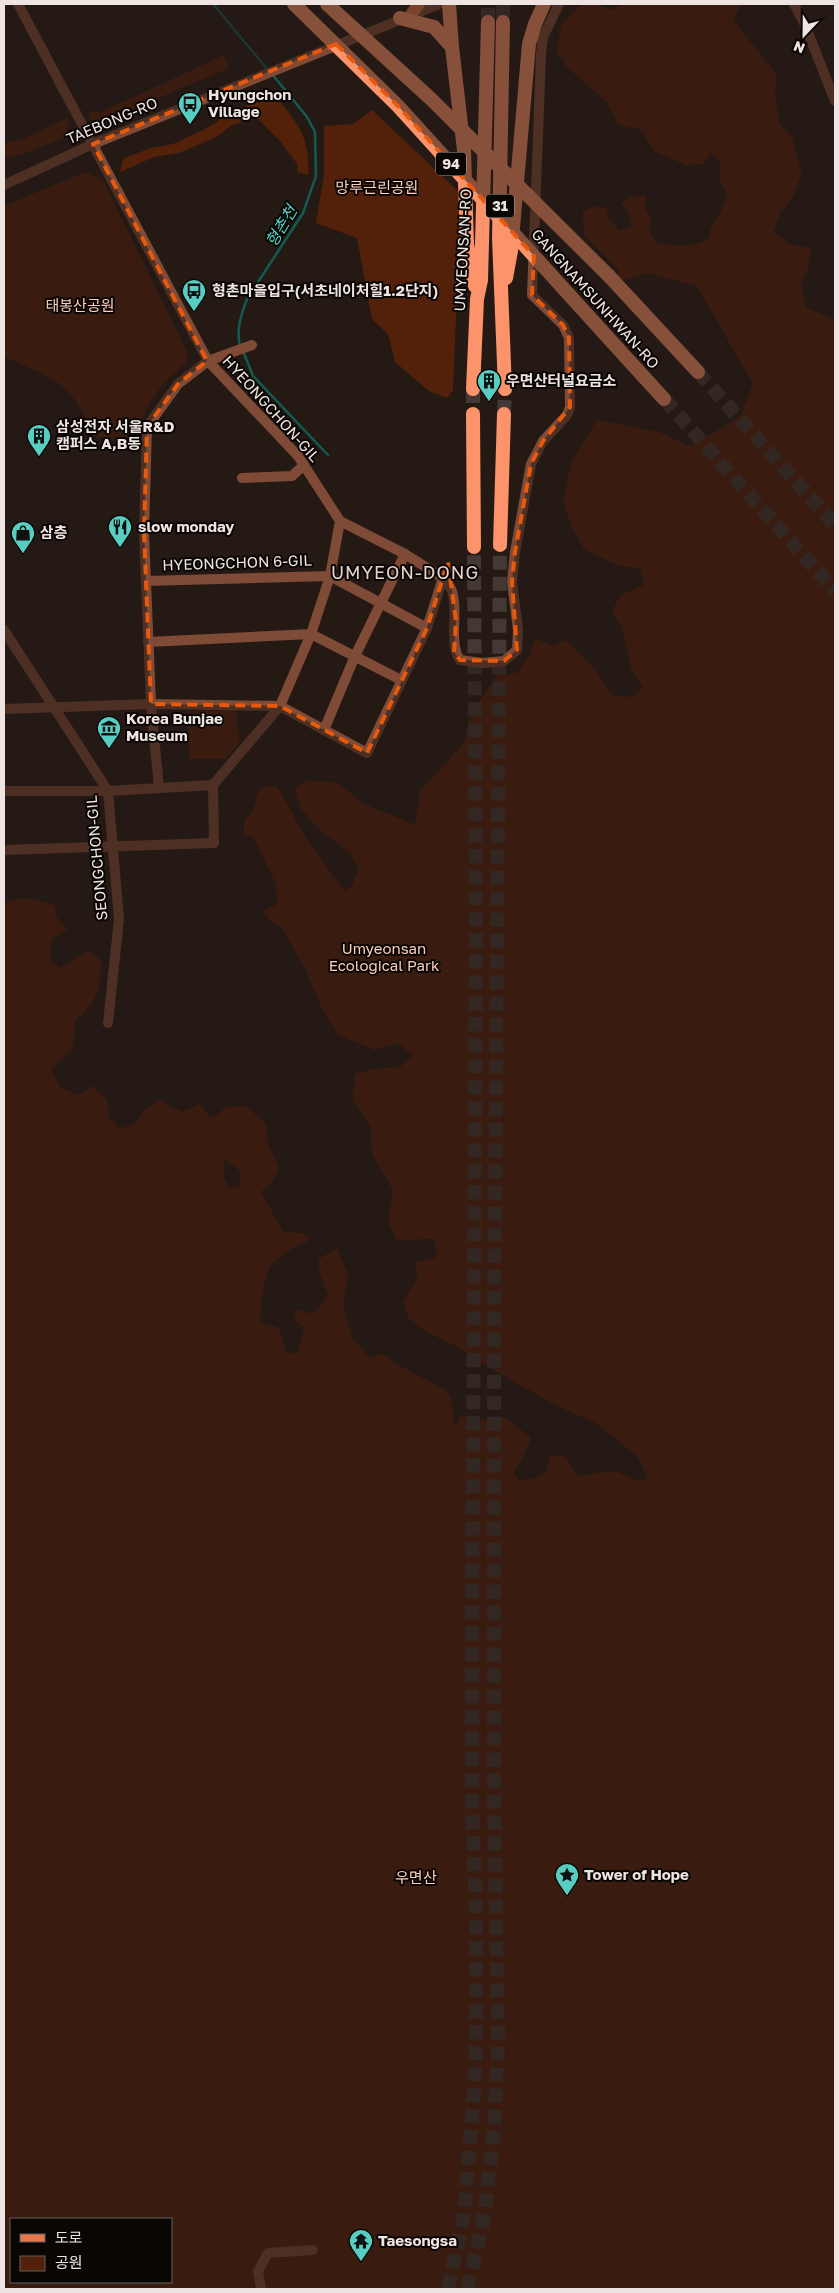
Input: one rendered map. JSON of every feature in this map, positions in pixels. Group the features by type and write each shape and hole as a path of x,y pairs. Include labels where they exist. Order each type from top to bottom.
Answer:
{"highway":[{"name":"GANGNAMSUNHWAN-RO","path":"294,4 398,106 664,399"},
{"name":"GANGNAMSUNHWAN-RO","path":"327,4 431,99 609,276 698,372"},
{"path":"449,4 464,150 467,244 477,299"},
{"path":"501,301 511,251 529,44 534,24 544,4"},
{"path":"411,12 434,27 452,47"},
{"name":"UMYEONSAN-RO","path":"473,389 477,299 480,280 488,22"},
{"name":"31","path":"503,22 499,238 504,389"},
{"path":"473,414 474,547"},
{"path":"500,545 504,414"}],"street":[{"name":"HYEONGCHON-GIL","path":"18,4 208,361 298,456 340,521"},
{"path":"411,12 440,4"},
{"path":"4,850 214,843 213,785 280,706 311,634 330,576 340,521 405,554 443,578 452,590 456,621 454,652 460,660 482,663 504,661 517,650 518,630 512,582 515,552 531,464 543,441 567,415 570,407 569,338 563,324 532,295 541,54 543,36 559,4"},
{"path":"794,4 805,25 835,101"},
{"name":"TAEBONG-RO","path":"4,185 92,144 411,12"},
{"path":"159,788 150,704 144,533 148,427 178,384 208,361 252,345"},
{"path":"242,478 292,476 304,465"},
{"path":"324,730 355,656 405,554"},
{"path":"330,576 427,628"},
{"name":"HYEONGCHON 6-GIL","path":"146,581 330,576"},
{"path":"4,709 150,704 280,706 367,753 427,628 443,578"},
{"name":"SEONGCHON-GIL","path":"4,630 108,791 119,919 108,1023"},
{"path":"148,642 311,634 401,680"},
{"path":"4,791 108,791 213,785"},
{"path":"261,2289 258,2271 268,2254 313,2250"}],"highlighted area":[{"path":"336,44 398,106 534,256 532,295 563,325 569,338 570,407 543,441 531,464 515,552 512,582 517,650 504,661 460,660 454,652 456,621 448,562 427,628 367,753 280,706 151,704 144,533 147,427 178,384 207,361 93,144"}],"green space":[{"name":"우면산","path":"581,4 595,4 611,10 623,4 741,4 733,20 777,75 775,91 779,123 792,137 802,173 793,197 781,212 773,231 789,244 811,248 808,268 801,285 806,307 835,320 835,2289 4,2289 4,904 10,901 29,899 55,906 56,916 67,930 51,939 50,960 60,968 88,950 101,961 100,981 96,995 89,1007 75,1021 73,1048 51,1070 60,1087 78,1095 93,1086 107,1100 109,1117 120,1129 136,1123 146,1108 160,1100 182,1112 200,1104 210,1118 226,1107 246,1106 266,1124 268,1144 279,1167 273,1181 261,1192 283,1232 303,1233 311,1238 277,1259 268,1272 263,1289 260,1323 278,1327 287,1353 297,1354 304,1328 295,1320 295,1309 313,1314 328,1296 319,1269 319,1259 337,1248 348,1274 343,1307 352,1337 370,1358 382,1353 402,1367 446,1390 451,1398 455,1426 461,1416 487,1420 506,1418 531,1438 524,1456 513,1474 520,1480 533,1479 545,1472 550,1456 563,1455 579,1476 615,1471 638,1481 648,1478 637,1456 595,1422 559,1407 454,1345 427,1332 409,1319 403,1302 418,1277 415,1263 437,1257 434,1239 397,1240 388,1223 393,1190 372,1154 370,1125 353,1100 355,1074 373,1069 400,1067 413,1055 398,1043 375,1050 338,1035 321,1006 306,971 283,929 269,919 263,911 277,904 276,884 254,838 244,835 244,821 253,810 260,787 277,786 304,835 344,891 352,886 359,869 350,853 321,831 301,809 295,789 308,780 337,783 365,804 415,825 420,791 464,743 470,716 497,675 517,673 528,658 535,639 554,646 566,640 594,668 613,696 634,697 643,686 632,672 622,627 612,611 621,595 644,585 641,568 619,566 584,549 571,526 563,501 571,463 597,420 659,432 690,446 740,417 753,384 697,286 648,273 619,281 619,270 584,235 583,211 597,206 606,208 608,217 619,231 631,226 630,216 621,204 630,197 647,196 645,208 651,218 649,229 656,243 677,246 691,245 704,241 710,237 710,228 720,214 727,195 720,182 720,162 710,153 703,164 686,165 654,151 641,130 618,124 607,102 567,67 557,52 561,25","holes":["224,1159 240,1171 239,1187 229,1188 224,1178"]},
{"path":"224,55 229,68 100,123 90,119 88,112 101,112"},
{"path":"273,93 289,112 304,139 307,150 308,175 297,172 298,165 280,141 256,117 232,125 216,137 179,153 154,157 120,172 123,159 150,148 173,144"},
{"name":"망루근린공원","path":"372,110 461,194 453,390 447,398 429,391 395,362 388,334 372,319 357,238 316,223 324,175 324,126 353,124"},
{"path":"69,117 67,137 19,155 4,158 4,144 28,137"},
{"name":"태봉산공원","path":"85,172 102,179 186,349 188,357 186,363 168,379 154,396 143,416 135,438 94,437 78,404 60,384 49,377 4,357 4,206"},
{"path":"237,710 239,743 225,759 189,759 187,711"}],"waterway":[{"name":"형촌천","path":"213,4 268,70"},
{"name":"형촌천","path":"240,346 239,328 247,299 303,213 316,176 315,132 307,117 272,74"},
{"name":"형촌천","path":"243,351 253,376 328,455"}],"tunnel":[{"path":"488,4 488,22"},
{"path":"503,4 503,22"},
{"path":"698,372 835,525"},
{"path":"473,389 473,414"},
{"path":"504,414 505,389"},
{"path":"664,399 835,591"},
{"path":"467,2289 484,2218 494,2129 498,2044 494,1796 494,1338 500,545"},
{"path":"448,2289 464,2214 474,2094 476,2042 476,1915 472,1803 476,940 474,547"}],"place":[{"name":"Hyungchon Village","path":"190,125"},
{"name":"형촌마을입구(서초네이처힐1.2단지)","path":"194,312"},
{"name":"우면산터널요금소","path":"489,402"},
{"name":"삼성전자 서울R&D 캠퍼스 A,B동","path":"39,457"},
{"name":"slow monday","path":"120,548"},
{"name":"삼층","path":"23,554"},
{"name":"Korea Bunjae Museum","path":"109,749"},
{"name":"Tower of Hope","path":"567,1896"},
{"name":"Taesongsa","path":"361,2262"}],"district":[{"name":"UMYEON-DONG","path":"405,573"}],"park label":[{"name":"Umyeonsan Ecological Park","path":"384,958"}]}
